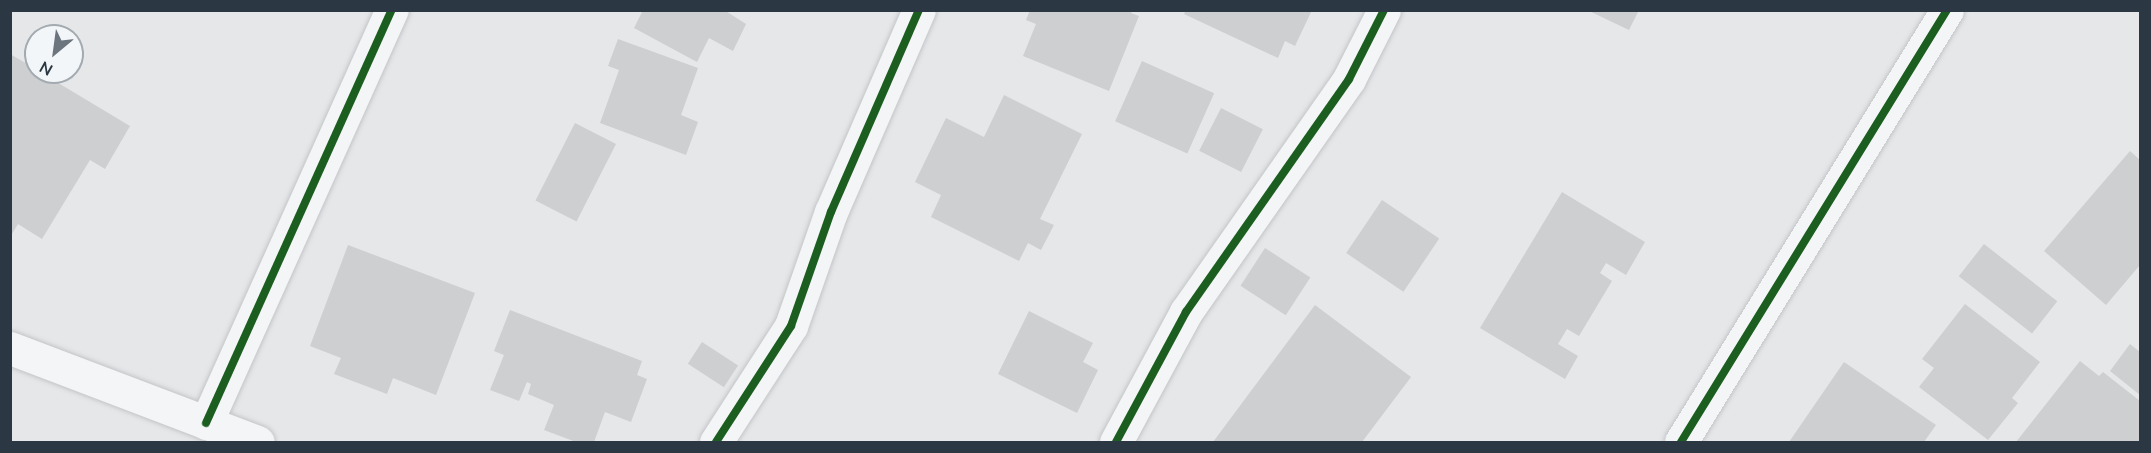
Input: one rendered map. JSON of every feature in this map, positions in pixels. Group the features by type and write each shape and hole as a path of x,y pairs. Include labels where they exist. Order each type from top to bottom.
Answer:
{"street":[{"path":"206,423 392,10"},
{"path":"716,442 791,326 831,212 919,10"},
{"path":"1116,442 1186,312 1349,79 1384,10"},
{"path":"1681,442 1947,10"},
{"path":"10,348 258,442"}],"building":[{"path":"643,10 724,10 746,24 733,51 709,38 697,62 634,28"},
{"path":"1030,10 1132,10 1131,13 1139,16 1109,91 1023,56 1036,24 1026,20"},
{"path":"1186,10 1312,10 1295,46 1285,41 1278,58 1184,14"},
{"path":"1587,10 1639,10 1629,30"},
{"path":"618,39 698,68 681,115 698,122 686,155 600,123 619,70 608,66"},
{"path":"10,54 24,62 24,84 60,84 130,126 105,169 90,160 42,239 18,224 10,237"},
{"path":"1142,61 1214,93 1187,153 1115,121"},
{"path":"1004,95 1082,134 1040,219 1054,225 1041,250 1028,243 1019,261 931,217 941,195 915,182 946,118 984,137"},
{"path":"1221,108 1263,129 1241,172 1199,151"},
{"path":"575,123 616,144 576,221 536,201"},
{"path":"2130,151 2140,160 2140,265 2106,305 2044,251"},
{"path":"1562,192 1645,242 1626,275 1606,263 1600,273 1612,281 1579,336 1567,329 1558,344 1578,356 1565,379 1480,328"},
{"path":"1382,200 1439,239 1403,292 1346,253"},
{"path":"1984,244 2057,301 2032,334 1959,276"},
{"path":"348,245 475,293 436,395 393,378 387,394 334,374 341,358 310,346"},
{"path":"1265,248 1310,277 1286,315 1240,286"},
{"path":"1965,304 2040,362 2012,398 2018,403 1988,440 1919,387 1934,368 1922,359"},
{"path":"1315,305 1411,377 1362,442 1213,442"},
{"path":"510,310 642,361 637,375 647,379 631,422 605,412 594,442 576,442 544,430 554,405 528,394 531,384 527,382 519,401 490,390 504,355 494,351"},
{"path":"1029,311 1093,343 1083,362 1098,370 1077,413 998,374"},
{"path":"702,342 738,365 724,387 688,364"},
{"path":"2130,344 2140,352 2140,395 2110,371"},
{"path":"2080,361 2099,376 2103,372 2140,401 2140,442 2016,442"},
{"path":"1844,362 1936,425 1924,442 1789,442"}],"cycle path":[{"path":"206,423 392,10"},
{"path":"716,442 791,326 831,212 919,10"},
{"path":"1116,442 1186,312 1349,79 1384,10"},
{"path":"1681,442 1947,10"}]}
